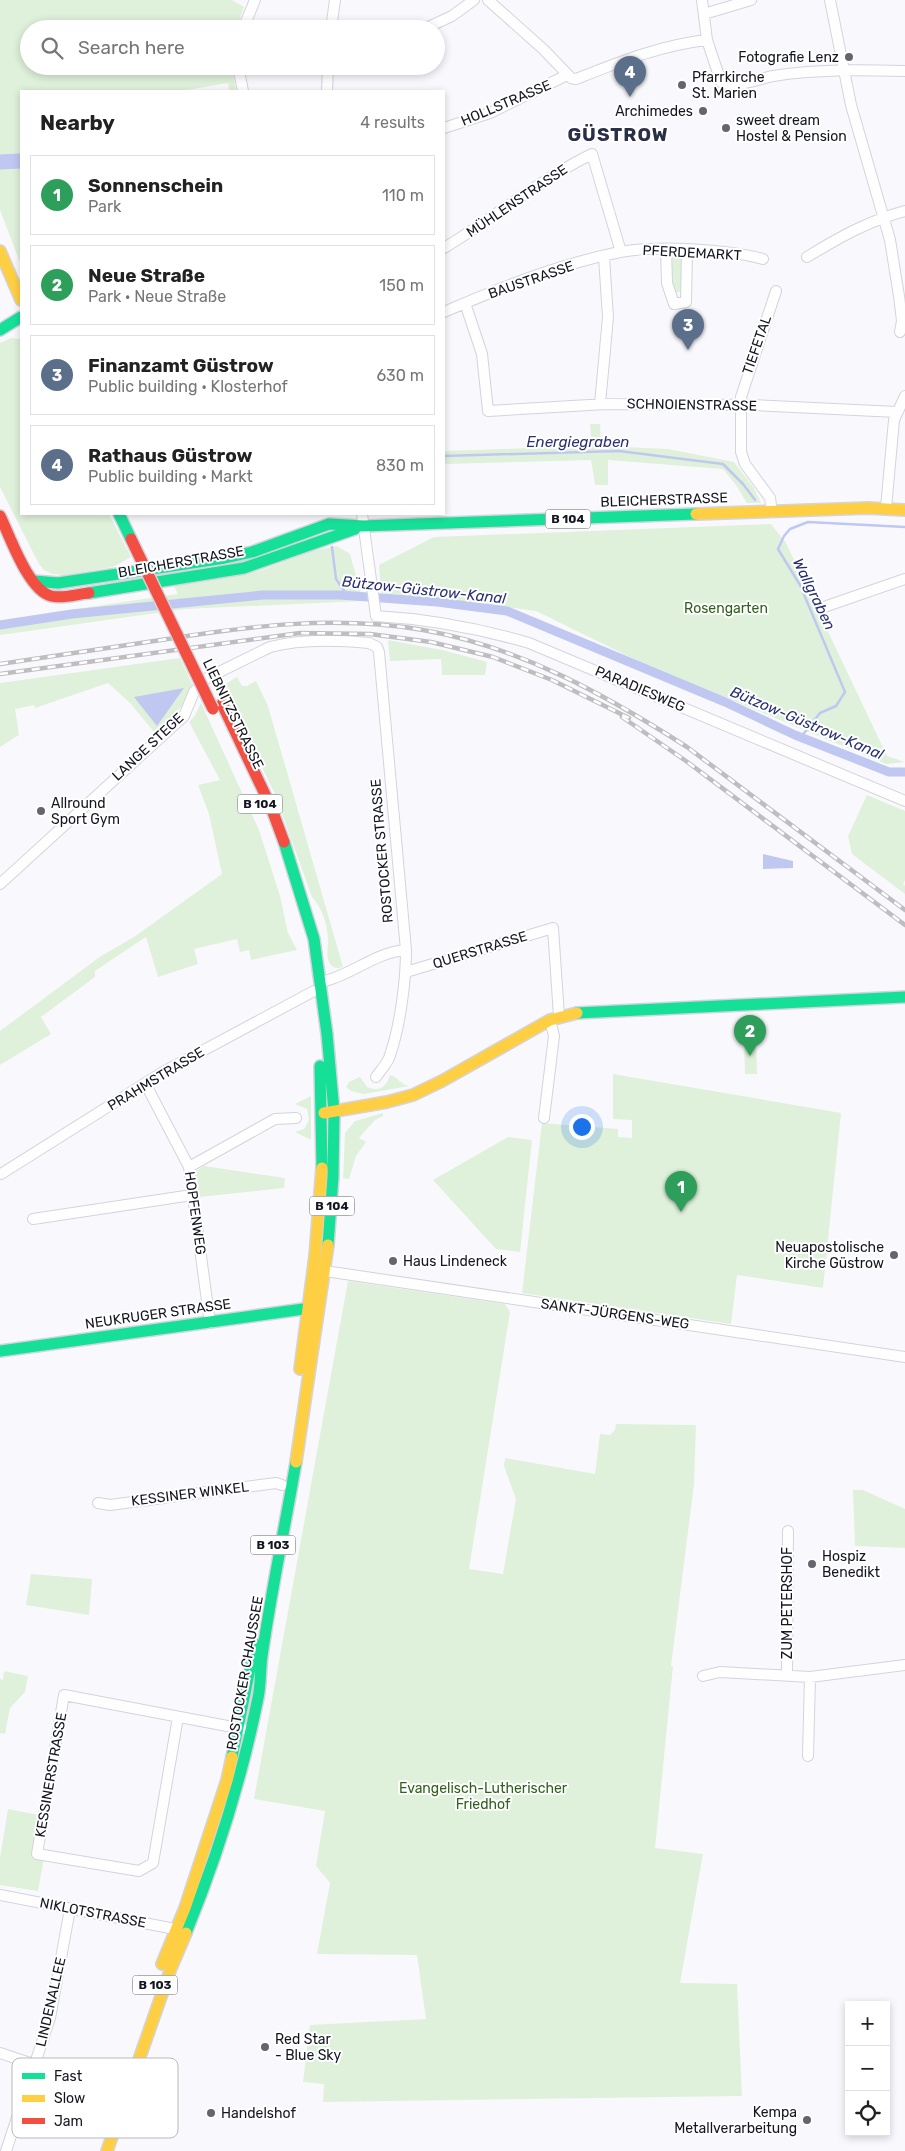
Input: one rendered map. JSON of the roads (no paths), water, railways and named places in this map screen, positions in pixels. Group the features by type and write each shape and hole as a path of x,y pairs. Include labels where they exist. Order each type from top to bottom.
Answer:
{"main road":[{"path":"0,251 20,298"},
{"path":"0,330 20,318"},
{"name":"BLEICHERSTRASSE","path":"0,516 34,581 58,584 225,558 252,552 329,524 364,526 886,508 905,510"},
{"name":"LIEBNITZSTRASSE","path":"121,515 136,539 218,707 284,867 318,987 328,1112"},
{"name":"B 104","path":"130,515 136,539"},
{"path":"328,1112 392,1101 413,1095 442,1081 554,1018 604,1010 905,997"},
{"name":"B 104","path":"325,1271 334,1177 328,1112"},
{"name":"B 104","path":"314,1308 328,1112"},
{"name":"ROSTOCKER CHAUSSEE","path":"140,2058 171,1968 186,1908 215,1820 239,1728 314,1308 325,1271"},
{"name":"ROSTOCKER CHAUSSEE","path":"131,2058 141,2025 219,1845 251,1731 314,1308"},
{"name":"NEUKRUGER STRASSE","path":"0,1351 314,1308"},
{"name":"ROSTOCKER CHAUSSEE","path":"102,2151 106,2138"},
{"name":"ROSTOCKER CHAUSSEE","path":"108,2151 112,2138"}],"street":[{"path":"247,20 255,0"},
{"path":"332,20 335,0"},
{"path":"443,20 474,0"},
{"path":"488,0 543,49 567,76 576,79 630,58 663,48 707,40"},
{"path":"702,0 707,40 721,82 728,86 779,75 843,70 905,71"},
{"path":"704,14 751,0"},
{"path":"830,0 853,115 884,216 899,296 902,321 900,332"},
{"path":"240,75 243,90"},
{"path":"327,90 328,75"},
{"name":"HOLLSTRASSE","path":"445,128 496,110 567,76"},
{"name":"MÜHLENSTRASSE","path":"445,247 466,235 532,188 592,154 620,252"},
{"path":"807,257 884,216 905,211"},
{"path":"666,250 667,283 674,304 686,302 687,250"},
{"name":"PFERDEMARKT","path":"620,252 687,250 731,253 763,259"},
{"name":"BAUSTRASSE","path":"445,312 530,278 620,252"},
{"path":"600,404 608,317 604,256"},
{"name":"TIEFETAL","path":"772,512 770,498 745,464 742,452 742,406 744,385 776,291"},
{"name":"SCHNOIENSTRASSE","path":"465,303 482,354 488,411 594,406 600,404 742,406 897,412"},
{"path":"886,508 894,420 905,396"},
{"path":"362,515 364,526"},
{"name":"PARADIESWEG","path":"364,526 376,616 444,622 485,630 529,643 905,801"},
{"path":"824,607 905,579"},
{"name":"LANGE STEGE","path":"0,884 184,716 194,692 207,678 270,647 280,644 296,642 369,643"},
{"name":"ROSTOCKER STRASSE","path":"369,643 377,647 379,652 406,950 406,972 394,1042 388,1060 376,1077"},
{"name":"QUERSTRASSE","path":"406,972 553,928 554,1018"},
{"name":"PRAHMSTRASSE","path":"1,1174 186,1058 318,987 387,953 406,950"},
{"path":"544,1118 554,1036 554,1018"},
{"name":"HOPFENWEG","path":"145,1083 189,1167 210,1322"},
{"path":"189,1167 275,1119 296,1118"},
{"path":"33,1219 192,1195"},
{"name":"SANKT-JÜRGENS-WEG","path":"325,1271 905,1357"},
{"name":"KESSINER WINKEL","path":"98,1503 110,1505 276,1483 282,1484"},
{"name":"ZUM PETERSHOF","path":"787,1676 788,1531"},
{"name":"ZUM PETERSHOF","path":"703,1676 720,1672 810,1677 905,1665"},
{"path":"808,1756 810,1677"},
{"name":"KESSINERSTRASSE","path":"178,1717 153,1863 139,1871 38,1854 64,1695 251,1731"},
{"name":"NIKLOTSTRASSE","path":"0,1895 181,1930"},
{"name":"LINDENALLEE","path":"38,2058 54,2001 70,1909"},
{"path":"0,2053 15,2058"},
{"name":"LINDENALLEE","path":"6,2151 12,2134"}],"water":[{"path":"184,688 157,726 134,697"},
{"path":"763,854 793,861 793,868 763,869"}],"waterway":[{"path":"0,162 20,161"},
{"name":"Energiegraben","path":"445,456 619,451 723,464 743,484 755,500"},
{"name":"Wallgraben","path":"801,737 820,713 836,706 845,692 800,585 778,549 784,536 790,529 808,522 905,527"},
{"path":"332,547 336,579 347,595"},
{"name":"Bützow-Güstrow-Kanal","path":"0,625 72,614 263,595 340,595 437,602 507,611 725,702 795,735 889,772 905,772"}],"railway":[{"path":"0,664 227,630 292,624 357,623 423,630 459,638 494,648 561,675 625,709 687,747 905,910"},
{"path":"0,674 300,633 370,634 431,642 493,657 552,680 629,718"},
{"path":"622,717 686,761 905,925"}],"place":[{"name":"Fotografie Lenz","path":"849,57"},
{"name":"Pfarrkirche St. Marien","path":"682,85"},
{"name":"Rathaus Güstrow","path":"630,97"},
{"name":"Archimedes","path":"703,111"},
{"name":"sweet dream Hostel & Pension","path":"726,128"},
{"name":"Finanzamt Güstrow","path":"688,350"},
{"name":"Allround Sport Gym","path":"41,811"},
{"name":"Neue Straße","path":"750,1056"},
{"name":"Sonnenschein","path":"681,1212"},
{"name":"Neuapostolische Kirche Güstrow","path":"894,1255"},
{"name":"Haus Lindeneck","path":"393,1261"},
{"name":"Hospiz Benedikt","path":"812,1564"},
{"name":"Red Star - Blue Sky","path":"265,2047"},
{"name":"Handelshof","path":"211,2113"},
{"name":"Kempa Metallverarbeitung","path":"807,2120"}],"district":[{"name":"GÜSTROW","path":"618,134"}],"park label":[{"name":"Rosengarten","path":"726,608"},
{"name":"Evangelisch-Lutherischer Friedhof","path":"483,1796"}]}
